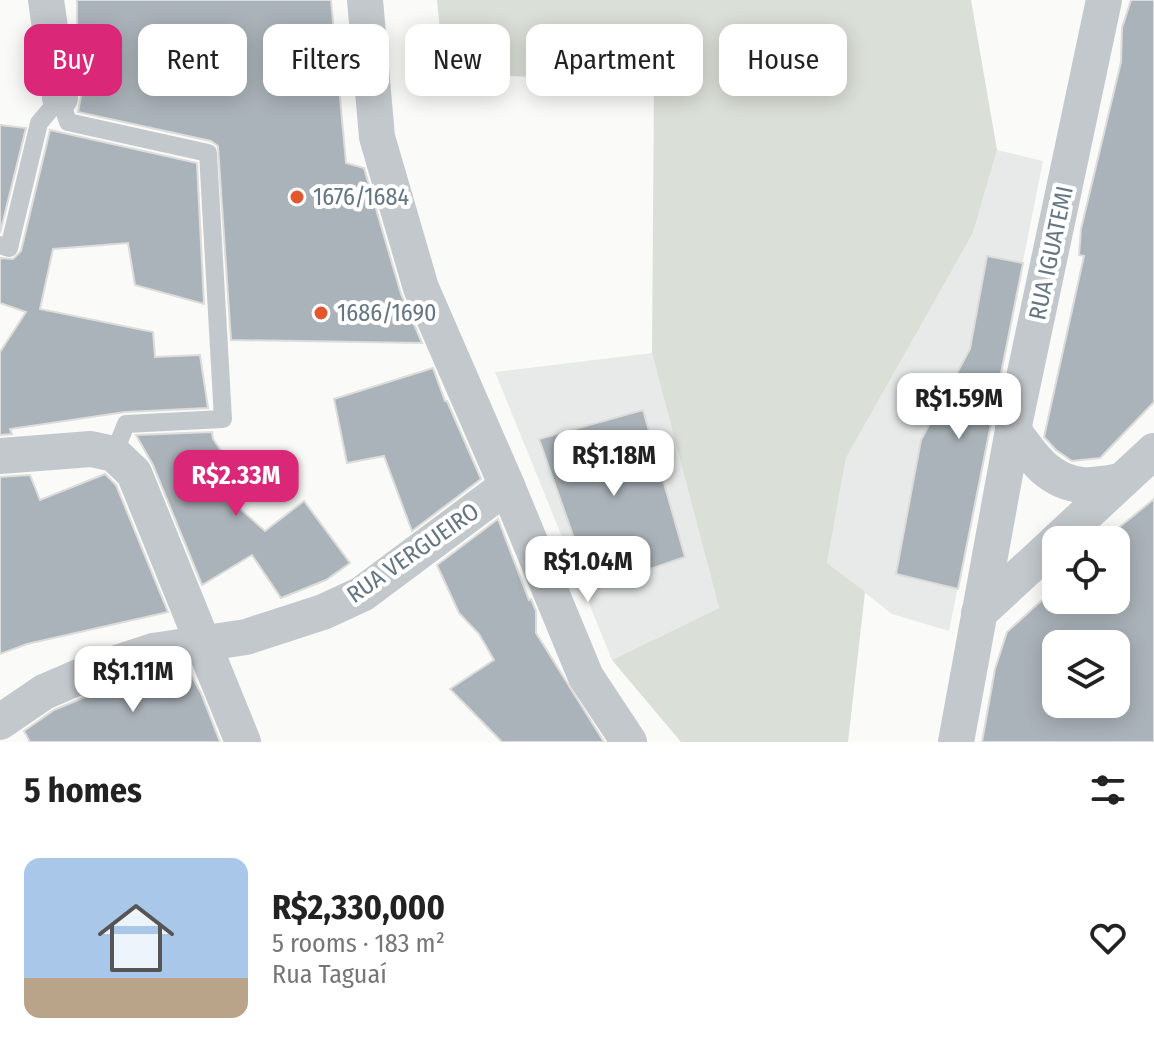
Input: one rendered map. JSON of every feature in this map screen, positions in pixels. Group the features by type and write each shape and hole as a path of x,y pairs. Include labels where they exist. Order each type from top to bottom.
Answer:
{"street":[{"path":"46,0 60,98"},
{"path":"365,0 377,137 417,273 586,677 629,742"},
{"name":"RUA IGUATEMI","path":"956,742 1013,430 1104,0"},
{"path":"1013,430 1039,465 1061,479 1082,485 1121,481"},
{"path":"0,456 91,449 114,454 134,473 243,742"},
{"path":"1073,526 1154,451"},
{"name":"RUA VERGUEIRO","path":"0,722 44,692 95,670 153,651 246,637 323,612 362,594 507,486"},
{"path":"979,613 1042,555"}],"lane":[{"path":"0,245 9,248 39,123 60,98"},
{"path":"60,98 68,122 208,153 223,419 126,424 114,454"}],"shaded area":[{"path":"437,0 971,0 997,150 973,233 846,458 827,563 865,592 848,742 681,742 612,660 719,608 652,353 654,96 703,96 703,24 526,24 526,77 510,76 510,24 439,24"},
{"path":"997,150 1043,161 949,631 892,614 827,563 846,458 973,233"},
{"path":"652,353 719,608 612,660 495,372"}],"building":[{"path":"77,0 331,0 333,24 263,24 263,96 340,96 346,163 364,168 401,294 422,343 231,340 218,146 211,141 78,112 81,96 122,96 122,24 77,24"},
{"path":"1131,0 1154,0 1154,402 1100,458 1072,461 1044,437 1084,256 1079,255 1081,229 1121,62 1122,28"},
{"path":"0,125 26,128 0,233"},
{"path":"50,130 197,163 204,304 135,285 128,243 53,249 40,309 153,332 155,357 200,355 208,408 125,412 10,429 12,434 0,435 0,352 26,312 0,303 0,258 13,259 21,251"},
{"path":"987,256 1023,263 958,589 896,574 921,440 970,349"},
{"path":"433,368 481,479 412,531 384,456 347,463 334,399"},
{"path":"643,410 685,557 592,589 539,439"},
{"path":"212,432 213,439 243,483 229,499 265,531 304,501 350,563 326,580 281,598 252,555 202,585 153,465 136,435"},
{"path":"105,474 116,485 168,612 27,644 0,654 0,477 30,475 40,500"},
{"path":"1154,499 1154,742 982,742 995,669 1007,632 1042,600 1042,614 1130,614 1130,526 1121,526"},
{"path":"498,519 536,611 536,633 604,742 502,742 450,689 494,660 479,634 459,613 437,565"},
{"path":"186,667 201,693 220,742 30,742 24,731 54,710 102,690 158,672"}],"place":[{"name":"1676/1684","path":"297,197"},
{"name":"1686/1690","path":"321,313"}]}
